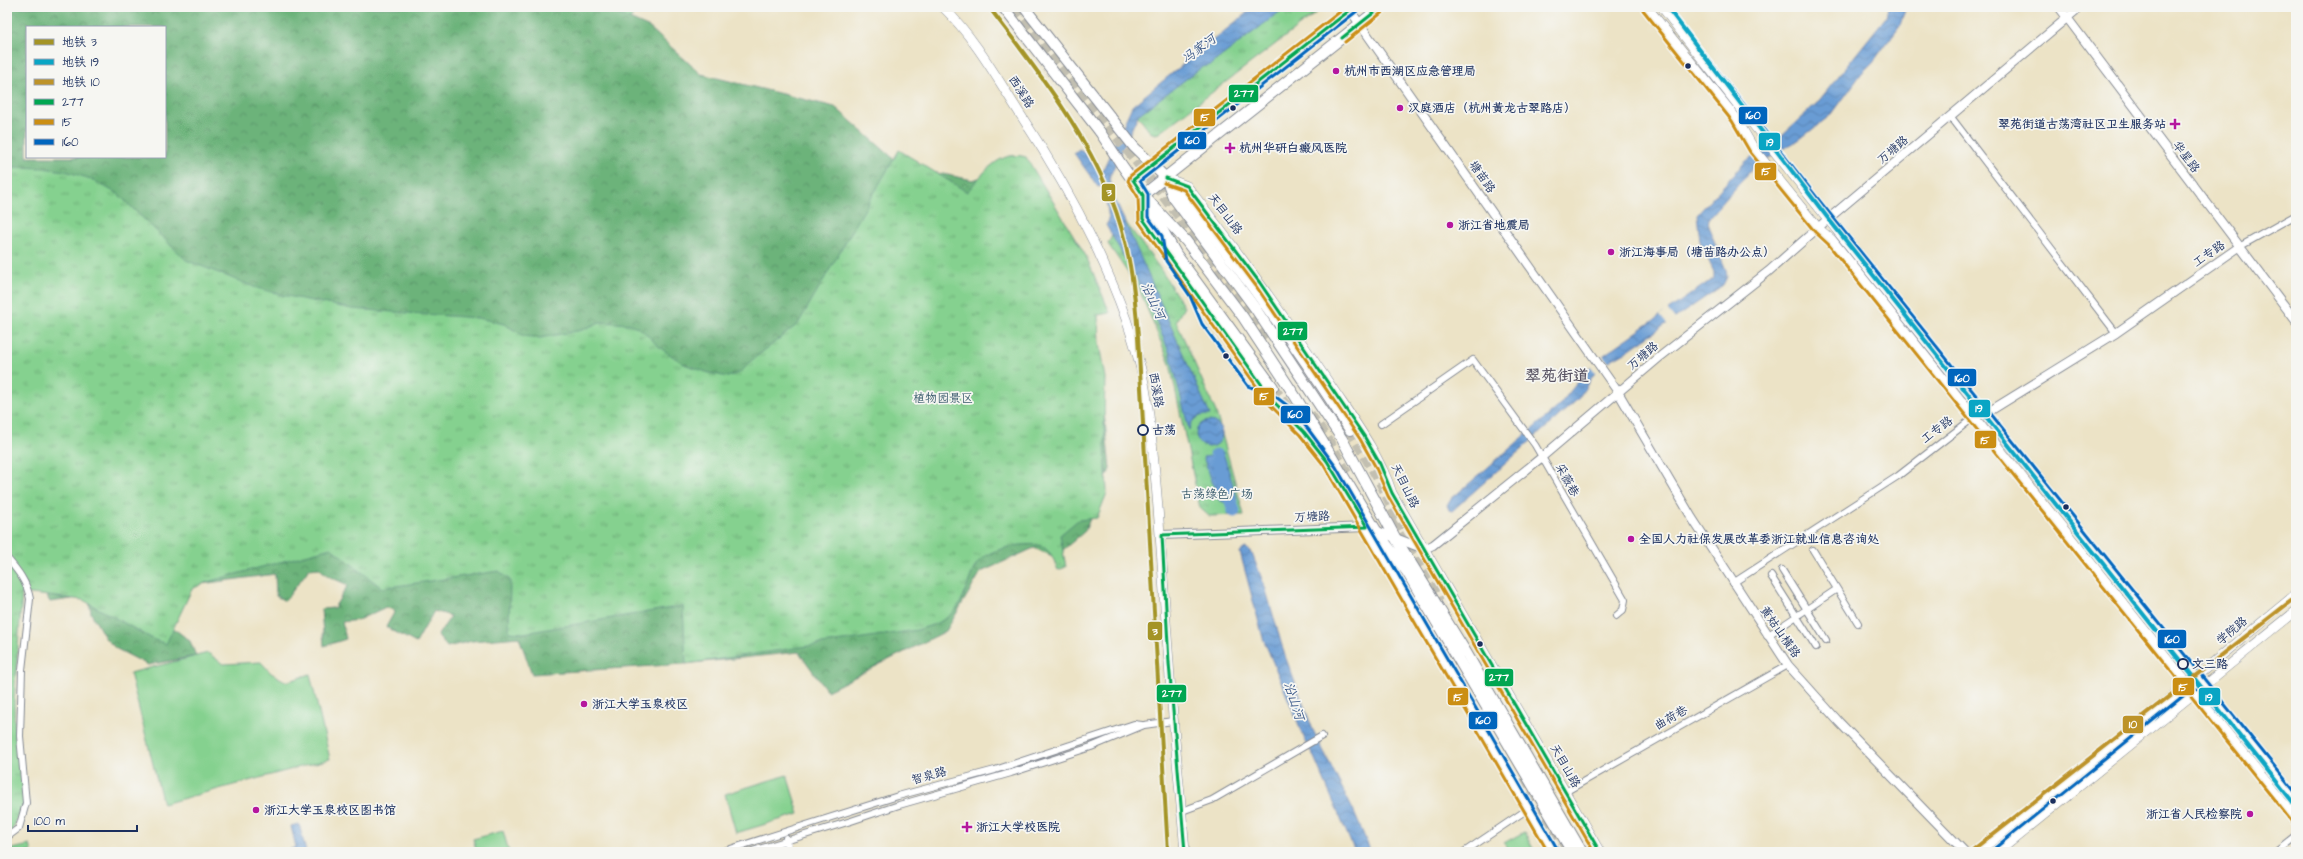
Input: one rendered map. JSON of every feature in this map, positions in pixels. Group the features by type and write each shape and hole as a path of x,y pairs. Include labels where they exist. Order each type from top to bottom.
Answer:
{"main road":[{"name":"西溪路","path":"943,7 966,32 1040,144 1076,210 1117,299 1135,350 1144,384 1162,535 1174,721 1185,852"},
{"path":"1002,7 1100,132 1143,195 1176,254 1273,387"},
{"name":"天目山路","path":"1024,7 1134,147 1166,178 1187,186 1286,319 1382,467 1392,493 1600,852"},
{"path":"1143,195 1381,7"},
{"path":"1647,7 1736,118 1754,149 1819,229 1832,240 2187,684 2196,692 2296,819"},
{"path":"1662,7 1828,220 2198,676 2296,801"},
{"path":"1133,180 1352,8"},
{"path":"1166,178 1213,234 1264,301 1350,430"},
{"name":"天目山路","path":"1166,178 1173,197 1255,308 1342,438 1396,539 1467,654 1582,852"},
{"path":"1143,195 1186,241 1243,317 1295,396 1371,528 1528,809 1554,852"},
{"path":"1143,195 1143,219 1274,402 1304,432 1327,461 1371,528 1406,572 1572,852"},
{"name":"学院路","path":"1978,852 2198,676 2296,594"},
{"name":"学院路","path":"1998,852 2296,611"}],"street":[{"name":"华星路","path":"2059,7 2296,321"},
{"name":"万塘路","path":"1162,535 1371,528 1424,549 1442,539 1618,392 1769,271 2080,7"},
{"name":"塘苗路","path":"1352,8 1360,24 1618,392"},
{"path":"1951,117 2116,333"},
{"path":"2239,247 2296,215"},
{"name":"工专路","path":"1733,583 1898,476 1973,418 1985,414 2116,333 2239,247"},
{"name":"采薇巷","path":"1381,424 1473,360 1532,441 1624,600 1623,610 1616,616"},
{"name":"黄姑山横路","path":"1618,392 1733,583 1788,666 1839,722 1965,852"},
{"path":"1813,550 1858,623"},
{"path":"7,558 21,574 28,587 30,599 22,670 20,730 26,803 19,828 7,837"},
{"path":"1782,570 1826,640"},
{"path":"1771,576 1816,647"},
{"path":"1767,636 1837,589"},
{"name":"曲荷巷","path":"1565,792 1788,666"},
{"name":"智泉路","path":"721,852 898,796 995,770 1134,724 1144,725 1174,721"},
{"name":"智泉路","path":"749,852 764,850 787,840 1011,773 1091,747 1144,725"},
{"path":"1182,811 1212,800 1321,737"},
{"path":"1464,852 1528,809"},
{"path":"785,832 790,852"},
{"path":"2277,852 2296,836"},
{"path":"761,839 764,850"}],"green space":[{"name":"植物园景区","path":"7,7 602,7 650,28 701,74 835,107 902,166 973,180 1027,161 1093,308 1110,469 1085,531 1063,550 1050,555 1034,548 981,572 946,631 827,691 799,652 684,664 532,674 519,637 472,641 447,647 438,635 451,616 434,611 416,643 386,627 395,611 386,607 358,620 342,622 346,639 324,646 321,609 334,608 348,585 328,576 319,568 309,569 285,601 276,596 275,574 194,585 172,627 190,641 196,656 148,665 115,648 105,638 91,613 87,588 72,599 50,602 32,569 7,595"},
{"path":"604,7 636,7 630,20"},
{"path":"1286,7 1324,7 1159,133 1155,134 1150,132 1137,115 1202,67 1210,65"},
{"name":"植物园景区","path":"899,150 967,192 992,165 1000,160 1016,155 1026,157 1086,256 1110,313 1098,315 1099,344 1105,378 1104,423 1107,493 1097,518 1078,520 1060,535 1066,567 1058,570 1050,553 1041,546 1018,545 1000,549 992,552 980,560 973,570 960,604 947,617 933,625 917,630 686,664 683,606 524,633 509,632 510,580 499,571 382,588 331,548 207,582 192,589 166,644 153,639 83,600 22,593 14,701 15,732 26,801 7,841 7,170 16,167 43,168 65,171 91,179 118,194 186,260 254,287 282,295 352,309 478,318 504,324 524,336 540,338 582,330 600,322 631,324 643,331 659,347 684,364 709,373 728,377 741,372 752,360 798,324"},
{"name":"古荡绿色广场","path":"1121,216 1159,267 1184,307 1176,321 1216,412 1244,515 1209,516 1200,508 1170,364 1139,289 1108,244"},
{"path":"208,653 223,664 261,662 271,673 287,682 310,674 330,759 163,804 130,673"},
{"path":"787,775 799,814 736,833 725,794"},
{"path":"503,831 509,852 477,852 473,839"},
{"path":"1524,832 1535,852 1509,852 1504,843"},
{"path":"30,845 32,852 7,852 7,850"}],"water":[{"path":"1254,7 1286,7 1210,65 1202,67 1138,115 1109,178 1113,195 1210,415 1196,418 1189,430 1170,354 1145,294 1106,225 1109,220 1104,185 1098,187 1074,153 1079,149 1083,151 1101,174 1132,106"},
{"path":"1888,7 1906,7 1900,25 1873,62 1861,74 1832,114 1800,139 1754,167 1709,218 1708,226 1726,270 1727,277 1723,285 1627,351 1609,361 1594,374 1578,399 1452,511 1449,510 1447,505 1450,500 1557,408 1589,368 1604,355 1714,278 1714,272 1700,241 1697,215 1745,162 1782,135 1817,103 1886,17"},
{"path":"1209,421 1218,425 1222,434 1218,443 1209,447 1200,443 1196,434 1200,425"},
{"path":"1223,452 1237,498 1232,506 1219,500 1203,457 1213,456"},
{"path":"1245,548 1251,551 1265,587 1285,656 1313,730 1354,812 1371,852 1355,852 1314,757 1305,740 1263,638 1240,552"},
{"path":"299,824 306,852 284,852 296,847 291,826"}],"pier":[{"path":"1667,309 1676,320 1668,325 1660,316"},
{"path":"1602,354 1609,363 1596,374 1589,365"}],"waterway":[{"name":"沿山河","path":"1216,455 1234,511"}],"tunnel":[{"path":"1016,7 1208,254 1270,339"},
{"path":"1273,387 1306,430"},
{"path":"1310,414 1326,436 1347,473"},
{"path":"1350,430 1381,484 1402,529"},
{"path":"1391,521 1440,601"},
{"path":"1523,778 1565,852"}],"metro line":[{"name":"3","path":"989,7 1040,75 1072,122 1100,172 1117,215 1127,249 1133,284 1138,337 1168,852"},
{"name":"19","path":"1667,7 1827,217 2296,806"},
{"name":"10","path":"1970,852 2296,597"}],"transit line":[{"name":"15","path":"1346,7 1130,176 1128,181 1138,197 1139,222 1270,405 1300,435 1323,464 1548,852"},
{"name":"277","path":"1133,180 1354,7"},
{"name":"277","path":"1342,38 1381,7"},
{"name":"160","path":"1668,7 1822,204 2296,793"},
{"name":"15","path":"1643,10 1732,121 1750,152 1815,232 1828,244 2292,822"},
{"name":"160","path":"1357,11 1140,181 1148,194 1148,217 1162,236 1166,261 1190,296 1202,324 1248,386 1276,397 1288,406 1308,429 1336,467 1558,850"},
{"name":"15","path":"1345,42 1384,11"},
{"name":"277","path":"1166,178 1187,186 1260,283 1364,436 1380,464 1392,493 1600,852"},
{"name":"277","path":"1133,180 1143,195 1143,219 1274,402 1304,432 1327,461 1367,527"},
{"name":"15","path":"1164,183 1184,190 1256,286 1360,439 1375,466 1388,496 1594,852"},
{"name":"277","path":"1162,535 1367,527"},
{"name":"277","path":"1162,535 1169,663 1185,852"},
{"name":"160","path":"1995,848 2193,688 2200,689 2219,713"}],"place":[{"name":"杭州市西湖区应急管理局","path":"1336,71"},
{"name":"汉庭酒店（杭州黄龙古翠路店）","path":"1400,108"},
{"name":"翠苑街道古荡湾社区卫生服务站","path":"2175,124"},
{"name":"杭州华研白癜风医院","path":"1230,148"},
{"name":"浙江省地震局","path":"1450,225"},
{"name":"浙江海事局（塘苗路办公点）","path":"1611,252"},
{"name":"古荡","path":"1143,430"},
{"name":"全国人力社保发展改革委浙江就业信息咨询处","path":"1631,539"},
{"name":"文三路","path":"2183,664"},
{"name":"浙江大学玉泉校区","path":"584,704"},
{"name":"浙江大学玉泉校区图书馆","path":"256,810"},
{"name":"浙江省人民检察院","path":"2250,814"},
{"name":"浙江大学校医院","path":"967,827"}],"district":[{"name":"翠苑街道","path":"1557,376"}],"water label":[{"name":"冯家河","path":"1199,49"}]}
